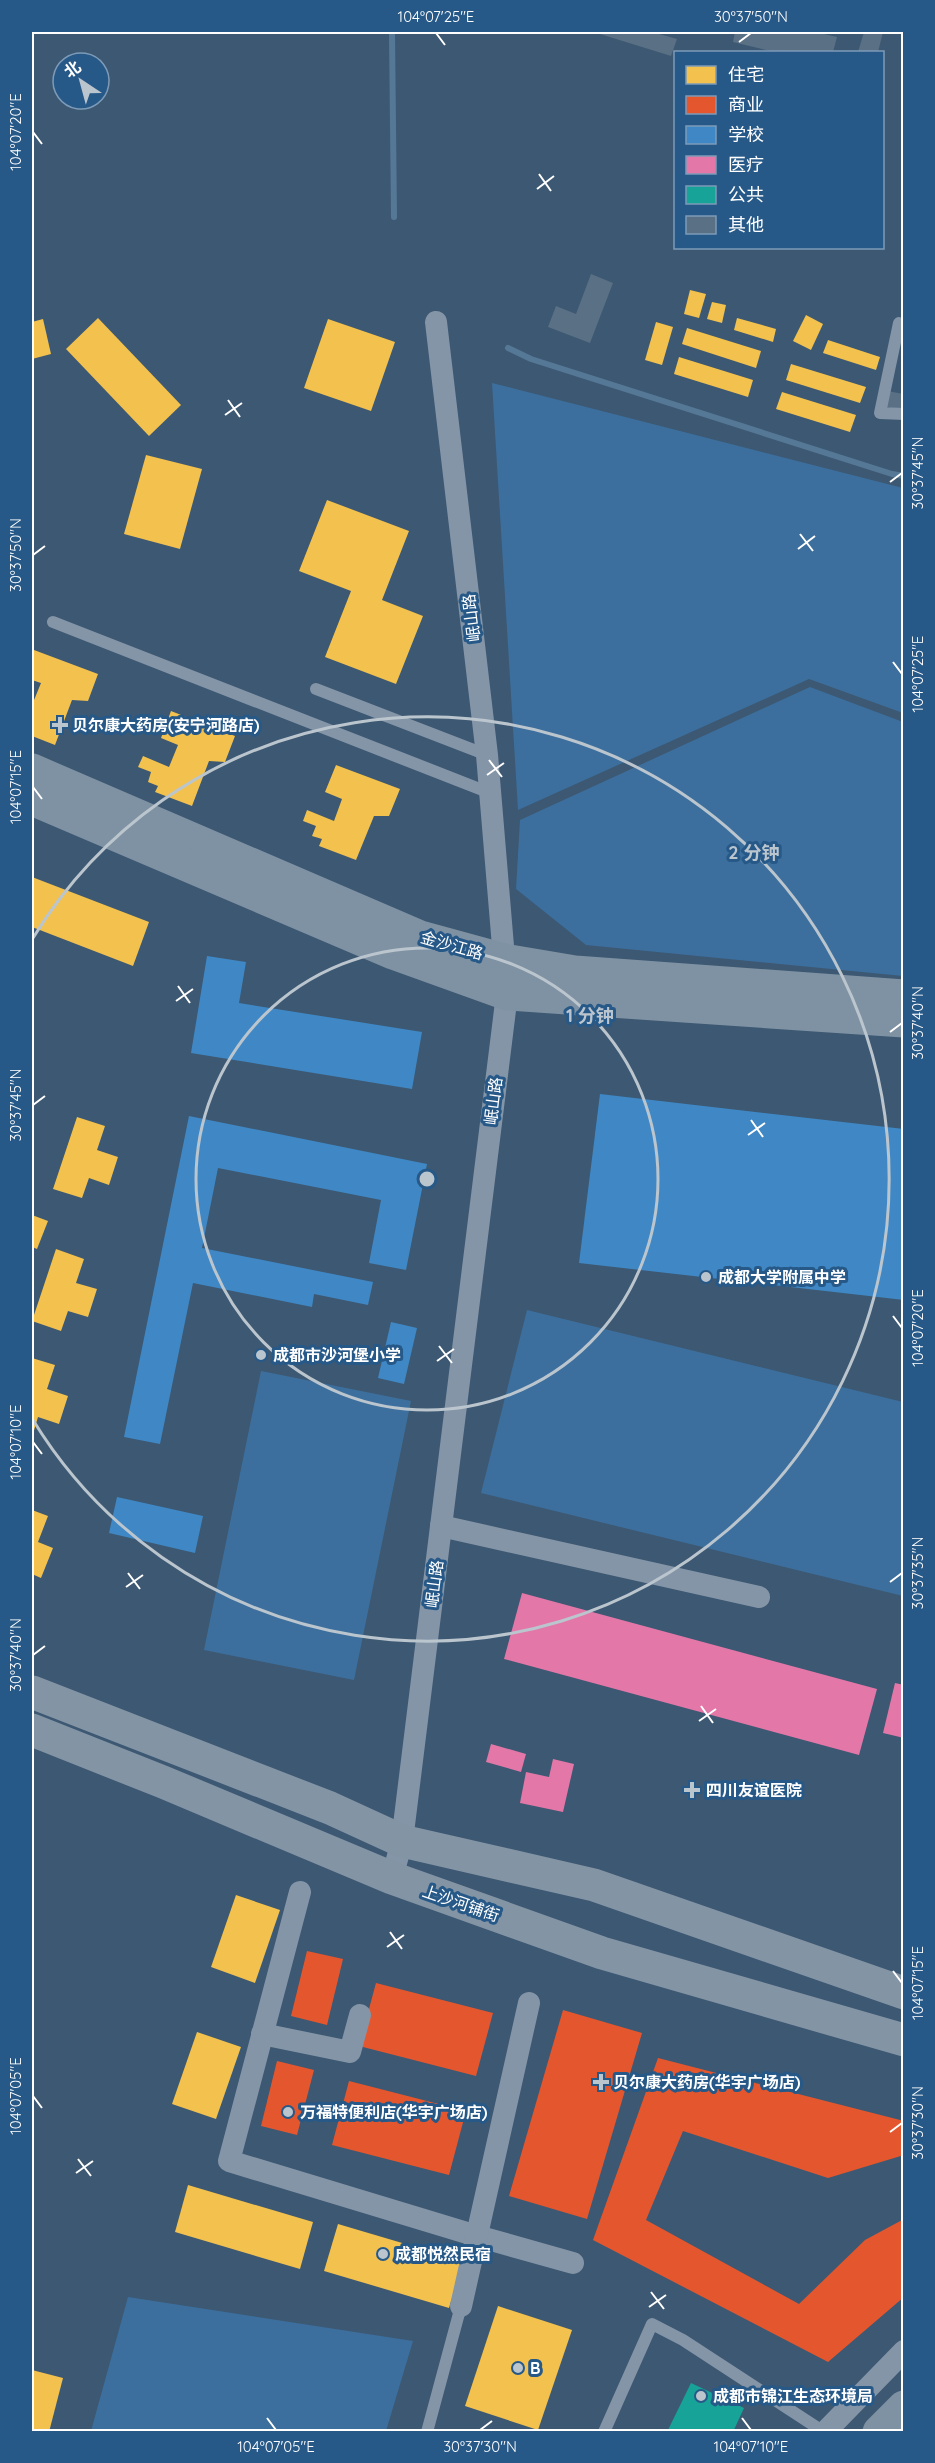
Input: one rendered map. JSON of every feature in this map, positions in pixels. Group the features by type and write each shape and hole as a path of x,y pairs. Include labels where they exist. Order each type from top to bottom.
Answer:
{"main road":[{"path":"32,1692 330,1808 402,1841 594,1885 903,1993"},
{"name":"上沙河铺街","path":"32,1730 392,1878 602,1953 903,2040"}],"street":[{"name":"岷山路","path":"392,1878 402,1841 507,994 487,755 436,322"},
{"name":"金沙江路","path":"32,770 420,937 504,960 575,972 903,996"},
{"path":"32,799 393,953 507,994 903,1022"},
{"path":"441,1526 759,1597"},
{"path":"300,1892 229,2161 573,2263"},
{"path":"461,2306 529,2003"},
{"path":"262,2034 350,2052 360,2015"},
{"path":"824,2432 903,2351"},
{"path":"879,2432 903,2407"}],"lane":[{"path":"899,323 880,412 903,414"},
{"path":"53,622 490,793"},
{"path":"316,689 487,755"},
{"path":"427,2432 461,2306"},
{"path":"604,2432 652,2324 703,2353 824,2432"}],"shaded area":[{"path":"492,383 903,488 903,713 809,679 518,810"},
{"path":"810,687 903,722 903,976 586,945 516,889 520,820"},
{"path":"527,1310 903,1402 903,1596 481,1493"},
{"path":"261,1371 411,1401 354,1680 204,1650"},
{"path":"128,2297 413,2341 386,2431 91,2431"}],"building: 住宅":[{"path":"690,290 706,294 699,318 684,314"},
{"path":"712,302 726,305 722,323 707,319"},
{"path":"806,315 823,324 811,350 793,341"},
{"path":"98,318 181,405 149,436 66,349"},
{"path":"737,318 776,329 773,342 734,330"},
{"path":"43,319 51,354 32,359 32,322"},
{"path":"328,319 395,342 371,411 304,388"},
{"path":"656,322 673,327 662,365 645,360"},
{"path":"687,328 761,351 756,368 682,344"},
{"path":"828,340 880,357 876,370 823,353"},
{"path":"679,357 753,380 748,397 674,374"},
{"path":"791,364 866,387 860,403 786,380"},
{"path":"782,392 856,415 850,432 776,409"},
{"path":"146,455 202,469 180,549 124,534"},
{"path":"327,500 409,531 382,600 423,616 396,684 325,657 351,591 299,571"},
{"path":"34,650 98,674 88,701 72,700 55,745 32,736 32,705 41,683 32,680"},
{"path":"171,711 235,736 225,762 209,761 192,806 155,792 158,786 148,782 151,772 138,767 143,756 169,767 178,745 161,738"},
{"path":"336,765 400,789 389,816 374,816 356,860 319,846 322,839 312,836 316,826 303,821 307,810 334,821 342,799 325,792"},
{"path":"32,877 149,922 133,966 32,927"},
{"path":"77,1117 105,1126 97,1150 118,1157 109,1185 89,1178 82,1198 53,1189"},
{"path":"32,1215 48,1221 37,1249 32,1247"},
{"path":"56,1249 84,1259 76,1283 97,1289 88,1317 68,1311 61,1331 32,1321"},
{"path":"32,1358 55,1365 47,1389 68,1396 59,1424 38,1417 32,1437"},
{"path":"32,1510 48,1516 38,1542 53,1548 41,1578 32,1574"},
{"path":"236,1895 280,1910 255,1983 211,1967"},
{"path":"197,2032 241,2047 216,2119 172,2104"},
{"path":"188,2185 313,2222 300,2269 175,2232"},
{"path":"338,2224 463,2261 449,2308 324,2271"},
{"name":"B","path":"498,2306 572,2330 538,2430 465,2406"},
{"path":"32,2370 63,2378 49,2432 32,2432"}],"building: 商业":[{"path":"307,1951 343,1959 327,2025 291,2016"},
{"path":"376,1983 493,2013 476,2076 359,2046"},
{"path":"563,2010 642,2033 587,2219 509,2196"},
{"path":"658,2058 904,2121 904,2155 828,2178 683,2131 646,2220 799,2304 865,2240 904,2219 904,2297 828,2362 593,2240"},
{"path":"277,2061 314,2070 297,2135 261,2126"},
{"path":"349,2081 466,2111 449,2175 332,2145"}],"building: 学校":[{"path":"207,956 246,962 239,1003 422,1032 412,1089 191,1053"},
{"path":"600,1094 904,1129 904,1300 579,1263"},
{"path":"189,1116 427,1164 406,1270 369,1263 381,1200 218,1168 202,1248 373,1282 368,1305 314,1294 312,1307 193,1283 160,1444 124,1437"},
{"path":"391,1322 417,1328 404,1384 378,1378"},
{"path":"117,1497 203,1516 195,1553 109,1533"}],"building: 医疗":[{"path":"522,1593 877,1689 859,1755 504,1659"},
{"path":"895,1683 904,1685 904,1738 883,1733"},
{"path":"491,1744 526,1754 521,1772 486,1762"},
{"path":"553,1759 574,1764 563,1812 520,1803 526,1772 549,1777"}],"building: 公共":[{"name":"成都市锦江生态环境局","path":"691,2383 744,2408 733,2432 667,2432"}],"building: 其他":[{"path":"601,32 652,32 677,39 671,56 600,34"},
{"path":"735,32 815,32 837,37 833,51 770,51 733,42"},
{"path":"864,32 883,32 878,51 858,51"},
{"path":"591,274 613,283 590,343 548,327 556,306 576,314"},
{"path":"887,391 904,394 904,410 884,407"}],"waterway":[{"path":"392,32 394,217"},
{"path":"508,348 531,359 904,476"}],"place":[{"name":"贝尔康大药房(安宁河路店)","path":"60,725"},
{"name":"成都大学附属中学","path":"706,1277"},
{"name":"成都市沙河堡小学","path":"261,1355"},
{"name":"四川友谊医院","path":"692,1790"},
{"name":"贝尔康大药房(华宇广场店)","path":"601,2082"},
{"name":"万福特便利店(华宇广场店)","path":"288,2112"},
{"name":"成都悦然民宿","path":"383,2254"},
{"name":"B","path":"518,2368"},
{"name":"成都市锦江生态环境局","path":"701,2396"}]}
